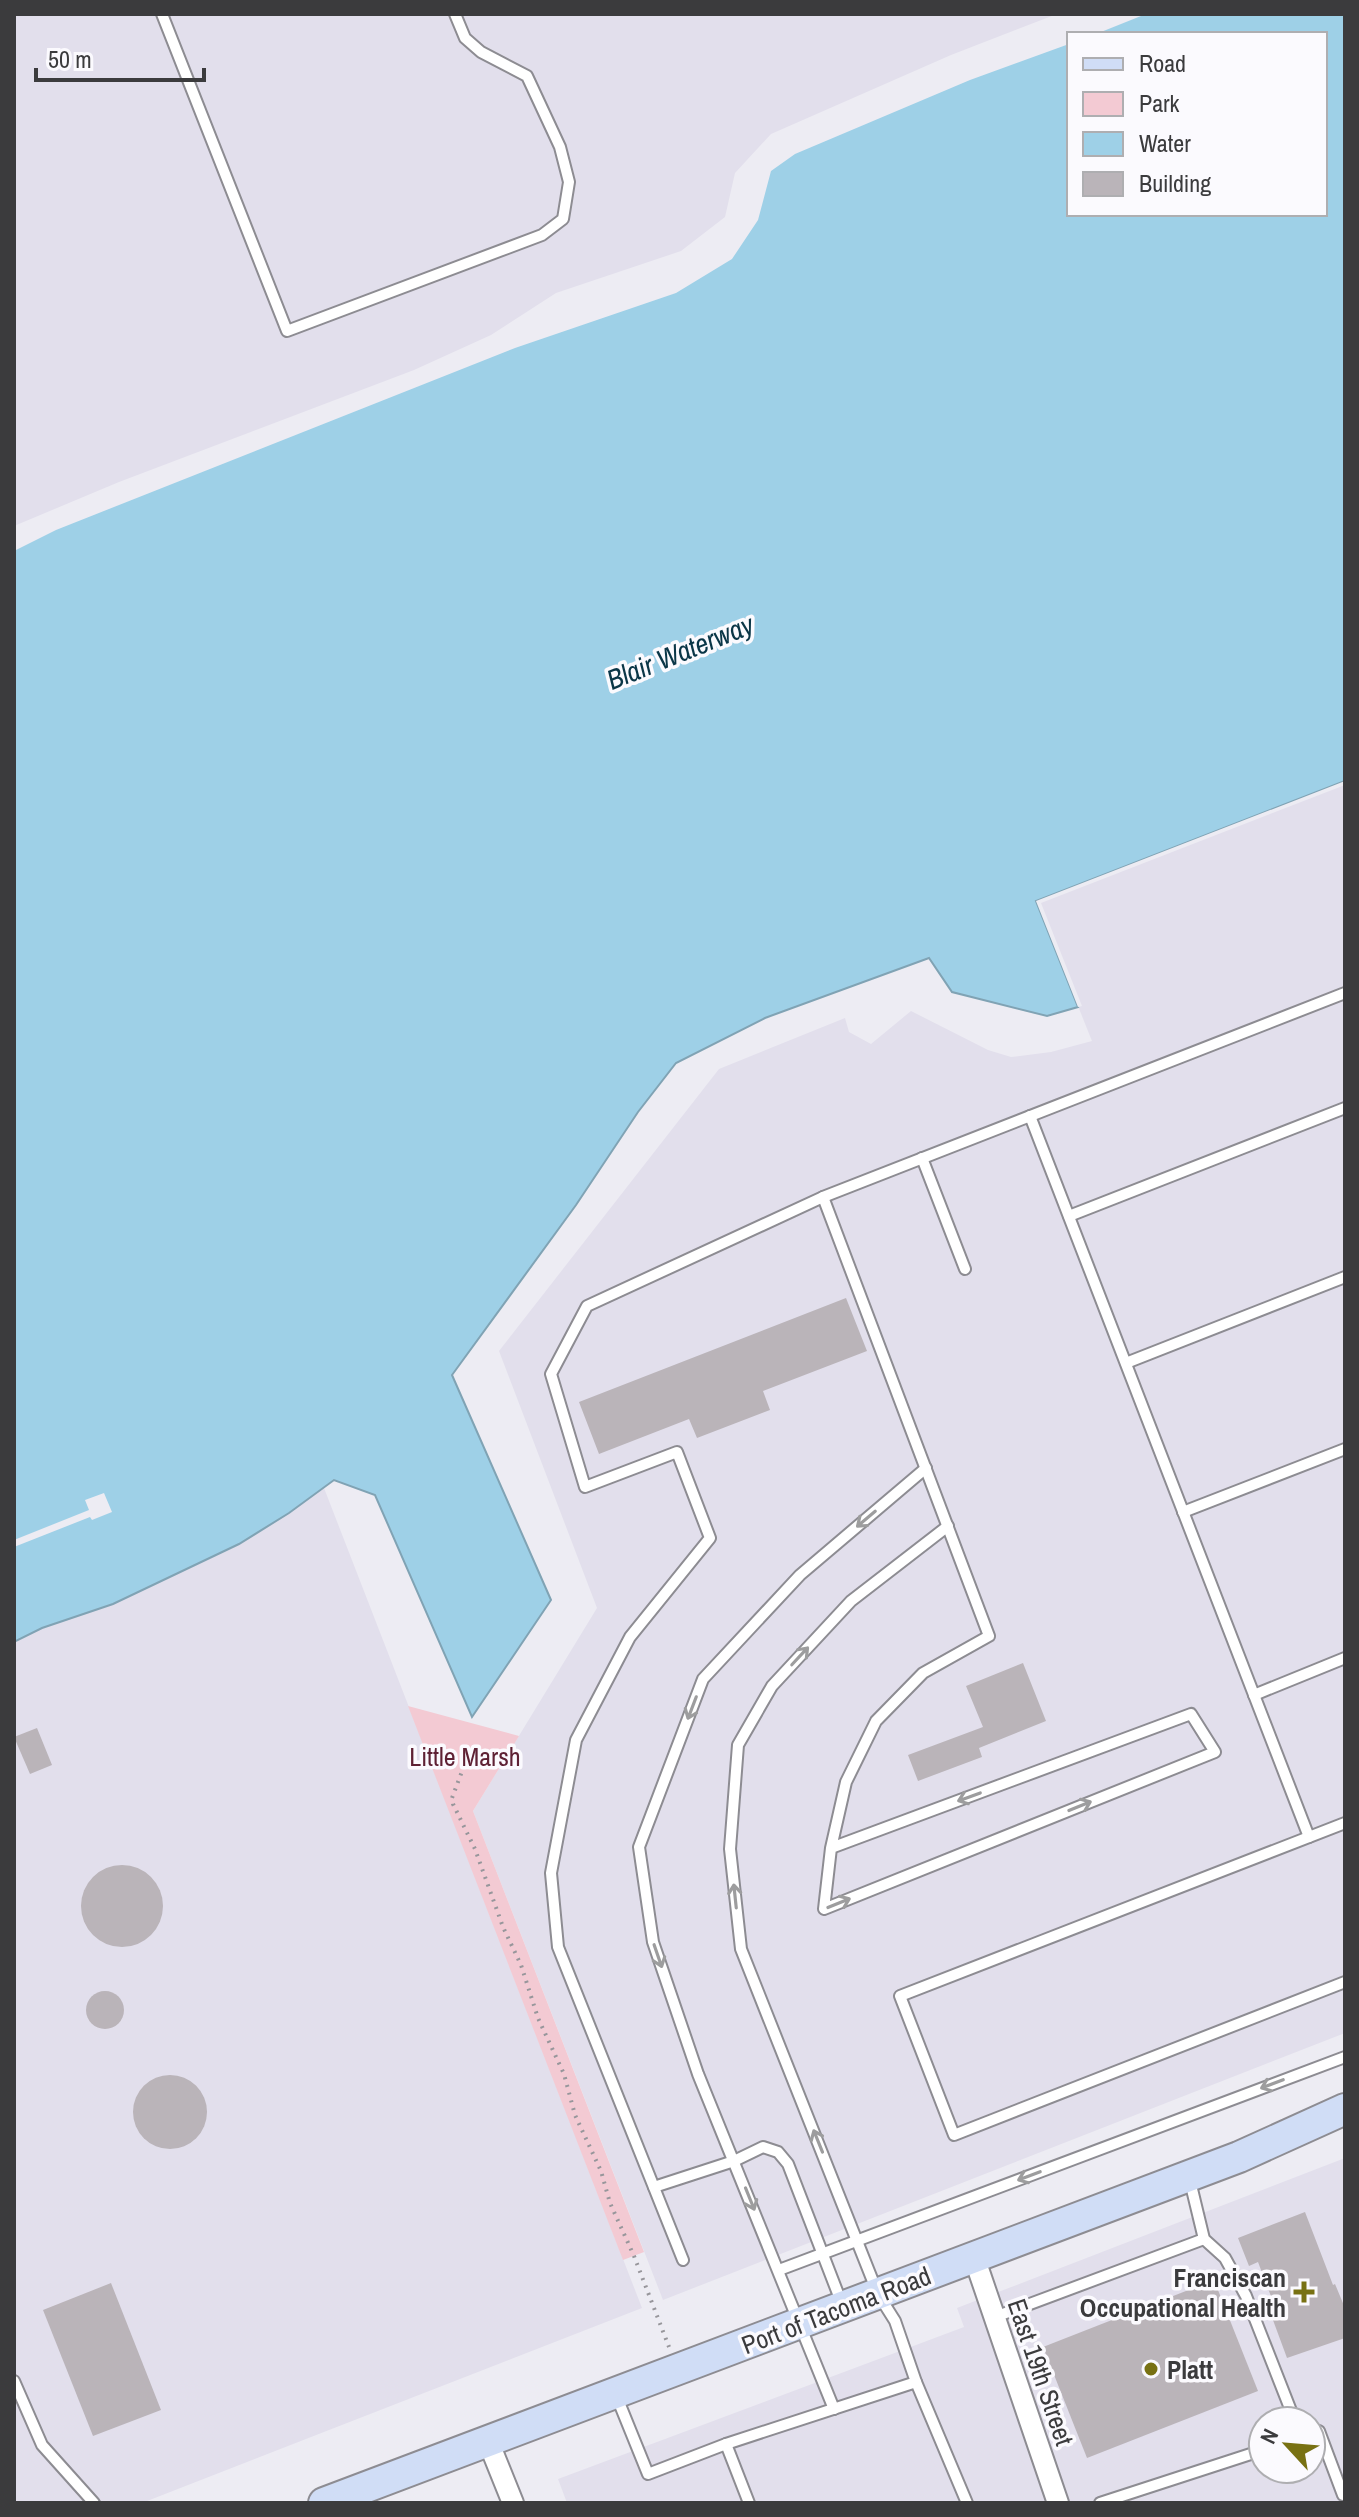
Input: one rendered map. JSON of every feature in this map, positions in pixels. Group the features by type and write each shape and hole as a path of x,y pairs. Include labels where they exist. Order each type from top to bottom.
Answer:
{"main road":[{"name":"Port of Tacoma Road","path":"324,2503 1239,2157 1345,2109"}],"street":[{"name":"East 19th Street","path":"974,2257 1058,2503"},
{"path":"488,2441 513,2503"}],"lane":[{"path":"162,14 287,331 542,235 563,219 569,182 563,159 527,76 473,45 465,38 455,14"},
{"path":"683,2260 558,1947 551,1873 576,1740 630,1637 710,1538 677,1452 585,1487 551,1374 587,1306 823,1197 1345,993"},
{"path":"1069,1216 1345,1108"},
{"path":"1030,1116 1309,1837"},
{"path":"922,1158 965,1269"},
{"path":"823,1197 989,1636 923,1673 876,1721 846,1782 831,1848 824,1909 1215,1752 1191,1714 831,1848"},
{"path":"1126,1363 1345,1277"},
{"path":"1183,1512 1345,1449"},
{"path":"834,2409 698,2074 653,1942 639,1847 703,1679 800,1575 926,1468"},
{"path":"948,1526 851,1601 772,1686 738,1745 730,1849 741,1949 878,2294 895,2321 916,2382 967,2503"},
{"path":"1254,1695 1345,1658"},
{"path":"1345,1823 900,1996 954,2135 1345,1982"},
{"path":"779,2270 1345,2057"},
{"path":"654,2187 734,2161 763,2147 778,2152 788,2164 842,2306"},
{"path":"1189,2176 1204,2239 1225,2258 1246,2296 1289,2405"},
{"path":"995,2317 1204,2239"},
{"path":"14,2381 42,2445 94,2503"},
{"path":"615,2394 648,2474 726,2444 916,2382"},
{"path":"726,2444 749,2503"},
{"path":"1327,2452 1345,2494"},
{"path":"1100,2503 1247,2455"}],"path":[{"path":"464,1766 452,1798 453,1804 475,1849 503,1927 521,1965 538,2018 564,2074 575,2115 601,2171 610,2203 678,2370"}],"shaded area":[{"path":"14,14 1068,14 728,219 683,255 416,374 14,530"},
{"path":"1345,781 1345,2033 663,2300 473,1811 597,1608 499,1351 719,1069 845,1018 849,1032 871,1044 911,1011 988,1050 1011,1057 1051,1052 1092,1041 1036,901"},
{"path":"324,1488 642,2308 142,2503 14,2503 14,1642 42,1628 113,1604 239,1545"},
{"path":"1345,2158 1345,2503 567,2503 558,2479 964,2327 957,2308"}],"green space":[{"name":"Little Marsh","path":"408,1706 519,1736 473,1811 644,2252 623,2260"}],"water":[{"name":"Blair Waterway","path":"1068,14 1345,14 1345,781 1036,901 1078,1007 1047,1016 952,992 929,958 765,1018 676,1063 452,1375 551,1600 472,1717 375,1495 334,1480 239,1544 113,1604 42,1628 14,1642 14,530 416,374 683,255 728,219 738,175"}],"pier":[{"path":"1057,14 1146,14 1101,32 1067,32 1067,45 970,80 795,154 771,171 758,220 732,259 676,293 515,348 56,530 14,551 14,526 119,482 414,370 491,335 556,293 681,251 725,217 735,173 771,134 951,55"},
{"path":"1345,781 1345,785 1041,903 1082,1006 1078,1007 1036,901"},
{"path":"104,1493 112,1512 92,1520 90,1517 14,1547 14,1540 89,1510 85,1500"}],"building":[{"path":"846,1298 867,1351 763,1391 770,1410 697,1438 689,1419 599,1454 579,1402"},
{"path":"1023,1663 1046,1721 979,1748 982,1757 918,1781 908,1755 983,1727 966,1686"},
{"path":"37,1728 52,1765 30,1774 14,1737"},
{"path":"122,1865 138,1868 151,1877 160,1890 163,1906 160,1922 151,1935 138,1944 122,1947 106,1944 93,1935 84,1922 81,1906 84,1890 93,1877 106,1868"},
{"path":"105,1991 118,1997 124,2010 118,2023 105,2029 92,2023 86,2010 92,1997"},
{"path":"170,2075 184,2078 196,2086 204,2098 207,2112 204,2126 196,2138 184,2146 170,2149 156,2146 144,2138 136,2126 133,2112 136,2098 144,2086 156,2078"},
{"name":"Franciscan Occupational Health","path":"1305,2212 1345,2308 1345,2338 1287,2358 1270,2312 1268,2301 1272,2299 1258,2262 1249,2266 1238,2238"},
{"name":"Platt","path":"1214,2280 1258,2391 1087,2458 1043,2347"},
{"path":"111,2283 161,2410 93,2436 43,2310"}],"place":[{"name":"Franciscan Occupational Health","path":"1304,2292"},
{"name":"Platt","path":"1151,2369"}]}
